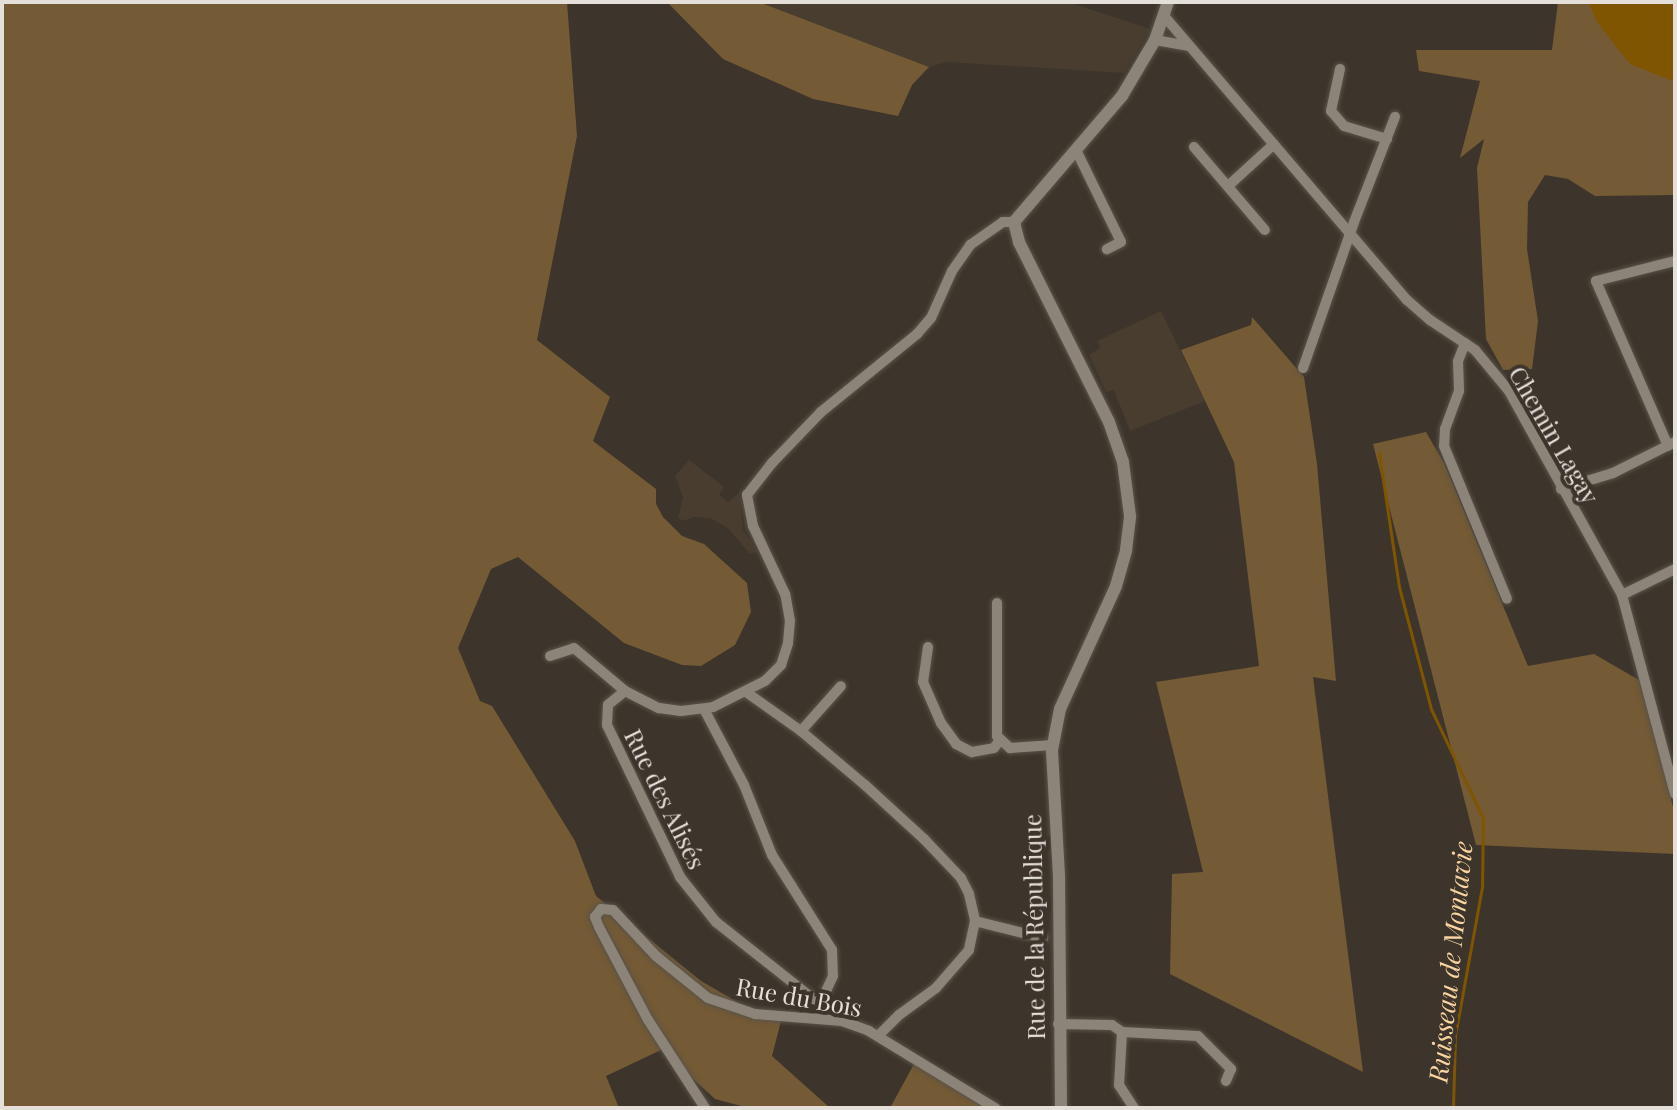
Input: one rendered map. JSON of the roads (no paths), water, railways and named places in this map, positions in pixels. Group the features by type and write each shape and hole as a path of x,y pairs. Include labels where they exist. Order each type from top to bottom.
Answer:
{"street":[{"path":"550,656 574,648 625,691 659,708 704,709 746,692 765,681 781,665 788,643 790,621 785,594 753,526 747,495 772,463 821,412 917,334 931,318 952,271 970,245 1003,222 1014,222 1111,111 1155,40 1168,2"},
{"name":"Chemin Lagay","path":"1165,17 1407,300 1465,343 1492,368 1509,391 1622,595 1675,794"},
{"path":"1155,40 1191,46"},
{"path":"1340,69 1331,111 1344,126 1387,139"},
{"path":"1303,368 1395,117"},
{"path":"1228,186 1274,144"},
{"path":"1194,147 1265,230"},
{"path":"1076,150 1121,242 1107,249"},
{"name":"Rue de la République","path":"1014,222 1019,242 1109,422 1123,462 1130,516 1126,550 1116,586 1060,709 1053,745 1052,790 1059,876 1061,1108"},
{"path":"1561,489 1613,473 1671,444 1596,281 1675,261"},
{"path":"1465,343 1458,361 1459,391 1451,410 1444,446 1507,599"},
{"path":"1622,595 1675,569"},
{"path":"928,647 923,682 941,723 956,744 972,752 994,748 999,741 997,603"},
{"path":"801,731 841,686"},
{"name":"Rue des Alisés","path":"625,691 610,701 605,714 607,725 680,877 716,922 820,1004"},
{"path":"746,692 801,731 919,834 961,878 975,921 969,950 958,966 879,1035"},
{"path":"704,709 744,785 772,855 832,950 833,976 820,1004 818,1017"},
{"path":"999,741 1010,748 1053,745"},
{"name":"Rue du Bois","path":"705,1108 648,1020 599,927 595,917 604,907 613,910 656,956 708,998 755,1014 842,1021 879,1035 995,1108"},
{"path":"975,921 1043,938"},
{"path":"1058,1024 1112,1025 1122,1032 1198,1036 1231,1069 1226,1081"},
{"path":"1122,1032 1119,1085 1134,1108"}],"waterway":[{"name":"Ruisseau de Montavie","path":"1379,453 1399,587 1431,709 1483,818 1482,887 1455,1036 1453,1108"}]}
